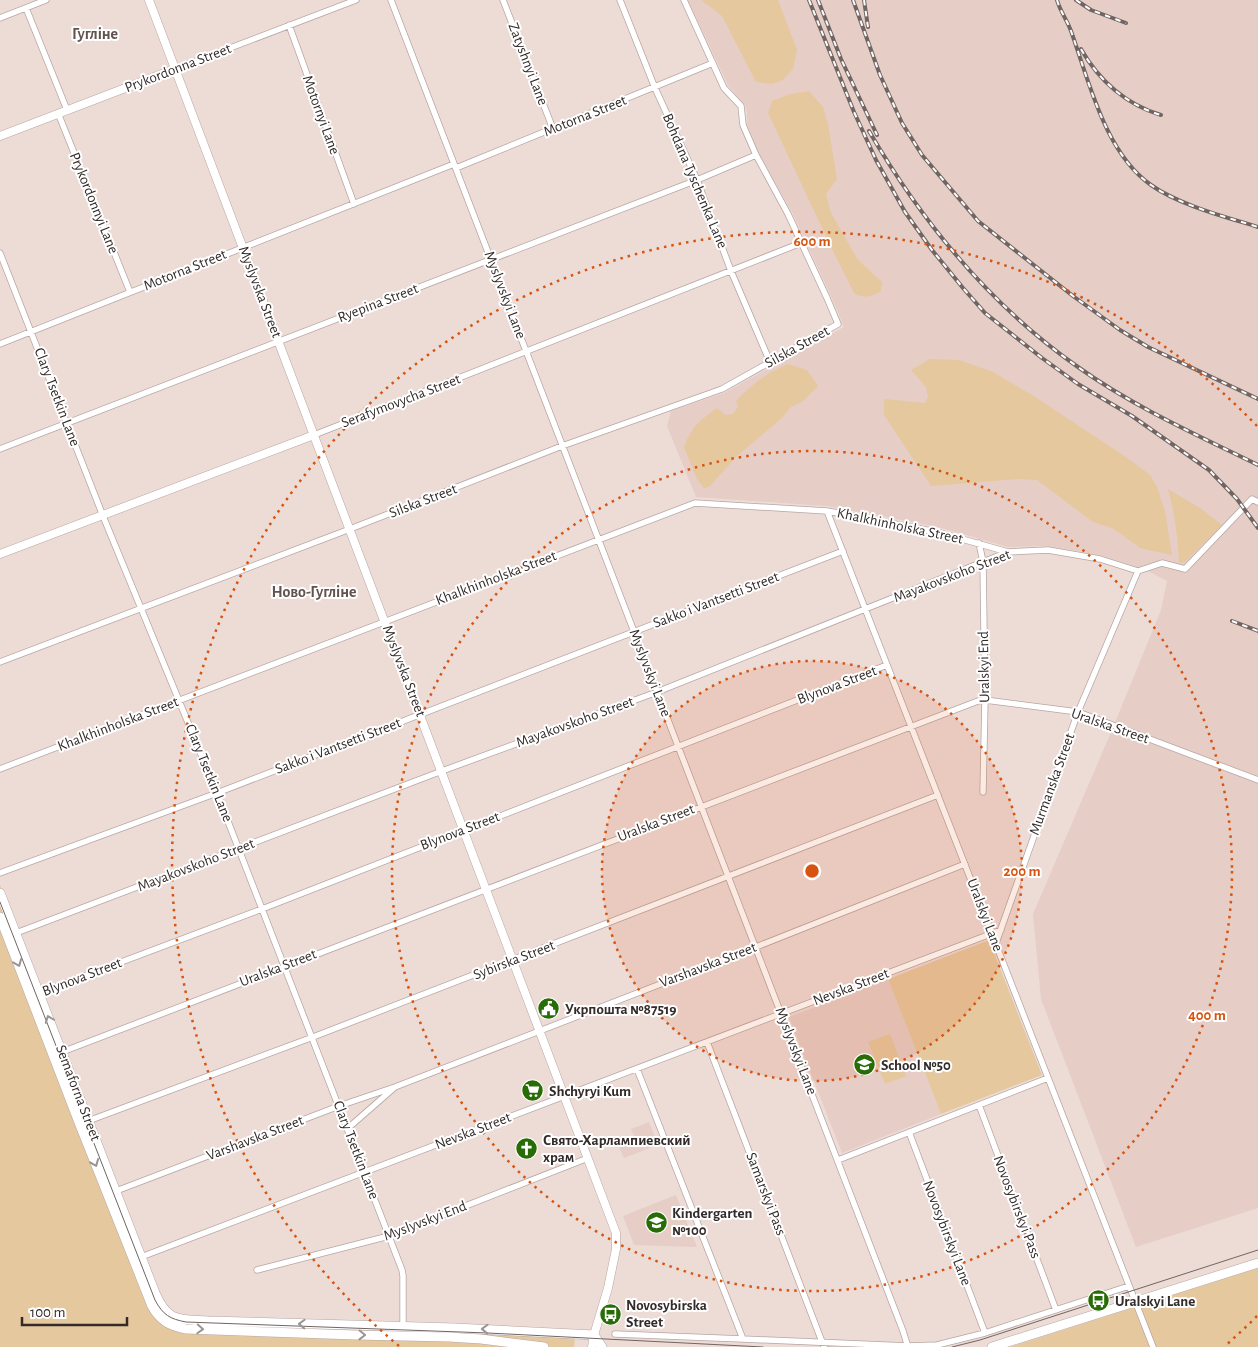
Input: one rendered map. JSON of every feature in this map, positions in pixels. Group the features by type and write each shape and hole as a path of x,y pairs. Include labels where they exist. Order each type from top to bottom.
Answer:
{"main road":[{"name":"Semaforna Street","path":"0,893 16,933 78,1120 152,1295"},
{"name":"Semaforna Street","path":"0,917 62,1052 141,1256 152,1295"},
{"path":"992,1347 1258,1262"},
{"path":"152,1295 164,1310 178,1318 263,1323 594,1335 602,1347"},
{"path":"152,1295 160,1318 175,1327 448,1337 544,1347"},
{"path":"532,1345 534,1332"}],"street":[{"path":"0,18 46,0"},
{"name":"Myslyvska Street","path":"149,0 618,1240 608,1288 592,1347"},
{"name":"Prykordonna Street","path":"0,136 356,0"},
{"name":"Myslyvskyi Lane","path":"391,0 904,1331 908,1346"},
{"name":"Zatyshnyi Lane","path":"503,0 553,129"},
{"name":"Bohdana Tyschenka Lane","path":"620,0 655,88 697,180 731,271 770,362"},
{"path":"684,0 724,88 741,106 743,125 756,155 788,214 801,243"},
{"path":"26,8 67,110"},
{"name":"Motornyi Lane","path":"289,26 354,204"},
{"name":"Motorna Street","path":"0,344 243,247 553,129 713,63"},
{"name":"Prykordonnyi Lane","path":"58,113 130,292"},
{"name":"Ryepina Street","path":"0,449 697,180 756,155"},
{"name":"Serafymovycha Street","path":"0,554 314,435 801,243"},
{"name":"Silska Street","path":"0,662 562,446 722,389 838,324 801,243"},
{"name":"Clary Tsetkin Lane","path":"0,253 103,516 239,848 389,1236 403,1276 403,1327"},
{"path":"1138,572 1162,563 1185,569 1252,499 1258,502"},
{"name":"Khalkhinholska Street","path":"0,769 598,538 695,503 828,511 937,532 1008,552"},
{"name":"Uralskyi Lane","path":"828,511 1153,1347"},
{"name":"Uralskyi End","path":"979,543 983,562 985,700 983,792"},
{"name":"Mayakovskoho Street","path":"16,933 442,771 657,692 1008,552 1048,550 1100,559 1138,572"},
{"name":"Sakko i Vantsetti Street","path":"0,873 217,793 843,551"},
{"name":"Murmanska Street","path":"996,943 1078,712 1138,572"},
{"name":"Blynova Street","path":"35,995 262,909 888,665"},
{"name":"Uralska Street","path":"62,1052 970,703 985,700 1078,712 1258,780"},
{"name":"Sybirska Street","path":"88,1121 313,1037 938,796"},
{"name":"Varshavska Street","path":"116,1191 339,1106 395,1087 965,864"},
{"name":"Nevska Street","path":"141,1256 364,1173 1000,930"},
{"name":"Samarskyi Pass","path":"707,1042 824,1345"},
{"path":"637,1069 743,1339"},
{"path":"838,1160 1048,1078"},
{"name":"Varshavska Street","path":"347,1129 395,1087"},
{"name":"Novosybirskyi Pass","path":"979,1105 1056,1310"},
{"name":"Novosybirskyi Lane","path":"909,1132 985,1333"},
{"name":"Myslyvskyi End","path":"257,1270 389,1236 588,1158"},
{"path":"615,1334 743,1339 824,1345 937,1345 985,1333 1129,1286"}],"shaded area":[{"path":"688,0 1258,0 1258,1208 1136,1247 1041,999 1033,914 1161,610 1167,581 1144,569 1100,555 1048,546 1008,547 938,527 827,506 696,497 667,426 671,411 724,393 844,327 792,212 759,154 747,124 745,105 728,85"},
{"path":"701,0 778,0 797,50 793,69 783,80 772,84 756,82 722,16"},
{"path":"809,91 823,107 828,124 837,179 826,194 831,213 858,260 882,282 881,291 871,296 865,297 854,293 768,113 772,101 791,94"},
{"path":"930,359 959,360 991,371 1032,395 1150,475 1157,487 1165,511 1172,555 1140,548 1114,529 1093,522 1037,480 1018,479 931,486 884,415 884,399 925,403 928,397 926,387 911,370"},
{"path":"788,364 807,370 818,386 803,401 791,407 782,418 738,455 709,487 704,488 697,479 684,447 693,429 717,408 725,415 733,414 738,407 736,401 760,379"},
{"path":"1168,489 1200,508 1222,525 1185,562 1179,563 1176,526"},
{"path":"0,885 162,1302 178,1318 576,1331 574,1347 0,1347"},
{"path":"989,940 1042,1075 941,1114 888,979"},
{"name":"School №50","path":"888,979 941,1114 842,1153 789,1017"},
{"path":"890,1034 906,1076 885,1084 868,1042"},
{"path":"649,1122 658,1145 624,1158 619,1147 636,1140 631,1129"},
{"name":"Kindergarten №100","path":"676,1195 697,1247 634,1245 623,1216"},
{"path":"1258,1268 1258,1347 1010,1347"}],"tram line":[{"path":"0,902 155,1300 168,1316 186,1322 488,1333 763,1347"},
{"path":"952,1347 980,1340 1258,1250"}],"railway":[{"path":"809,0 854,112 876,160 905,212 932,250 963,288 985,313 1042,358 1078,384 1132,416 1209,470 1237,499 1258,528"},
{"path":"818,0 841,59 877,135"},
{"path":"853,0 880,75 902,123 922,155 978,221 1073,296 1120,330 1148,347 1258,399"},
{"path":"864,0 868,27"},
{"path":"1057,0 1071,31 1100,115 1110,135 1135,171 1151,185 1175,199 1258,227"},
{"path":"1076,0 1091,10 1126,23"},
{"path":"1081,49 1096,71 1115,90 1137,105 1161,115"},
{"path":"869,131 935,230 988,290 1046,343 1121,395 1166,420 1258,465"},
{"path":"1232,621 1258,631"}],"place":[{"name":"Укрпошта №87519","path":"549,1009"},
{"name":"School №50","path":"865,1065"},
{"name":"Shchyryi Kum","path":"533,1091"},
{"name":"Свято-Харлампиевский храм","path":"527,1149"},
{"name":"Kindergarten №100","path":"656,1222"},
{"name":"Uralskyi Lane","path":"1099,1301"},
{"name":"Novosybirska Street","path":"610,1314"}],"district":[{"name":"Гугліне","path":"95,34"},
{"name":"Ново-Гугліне","path":"314,592"}]}
